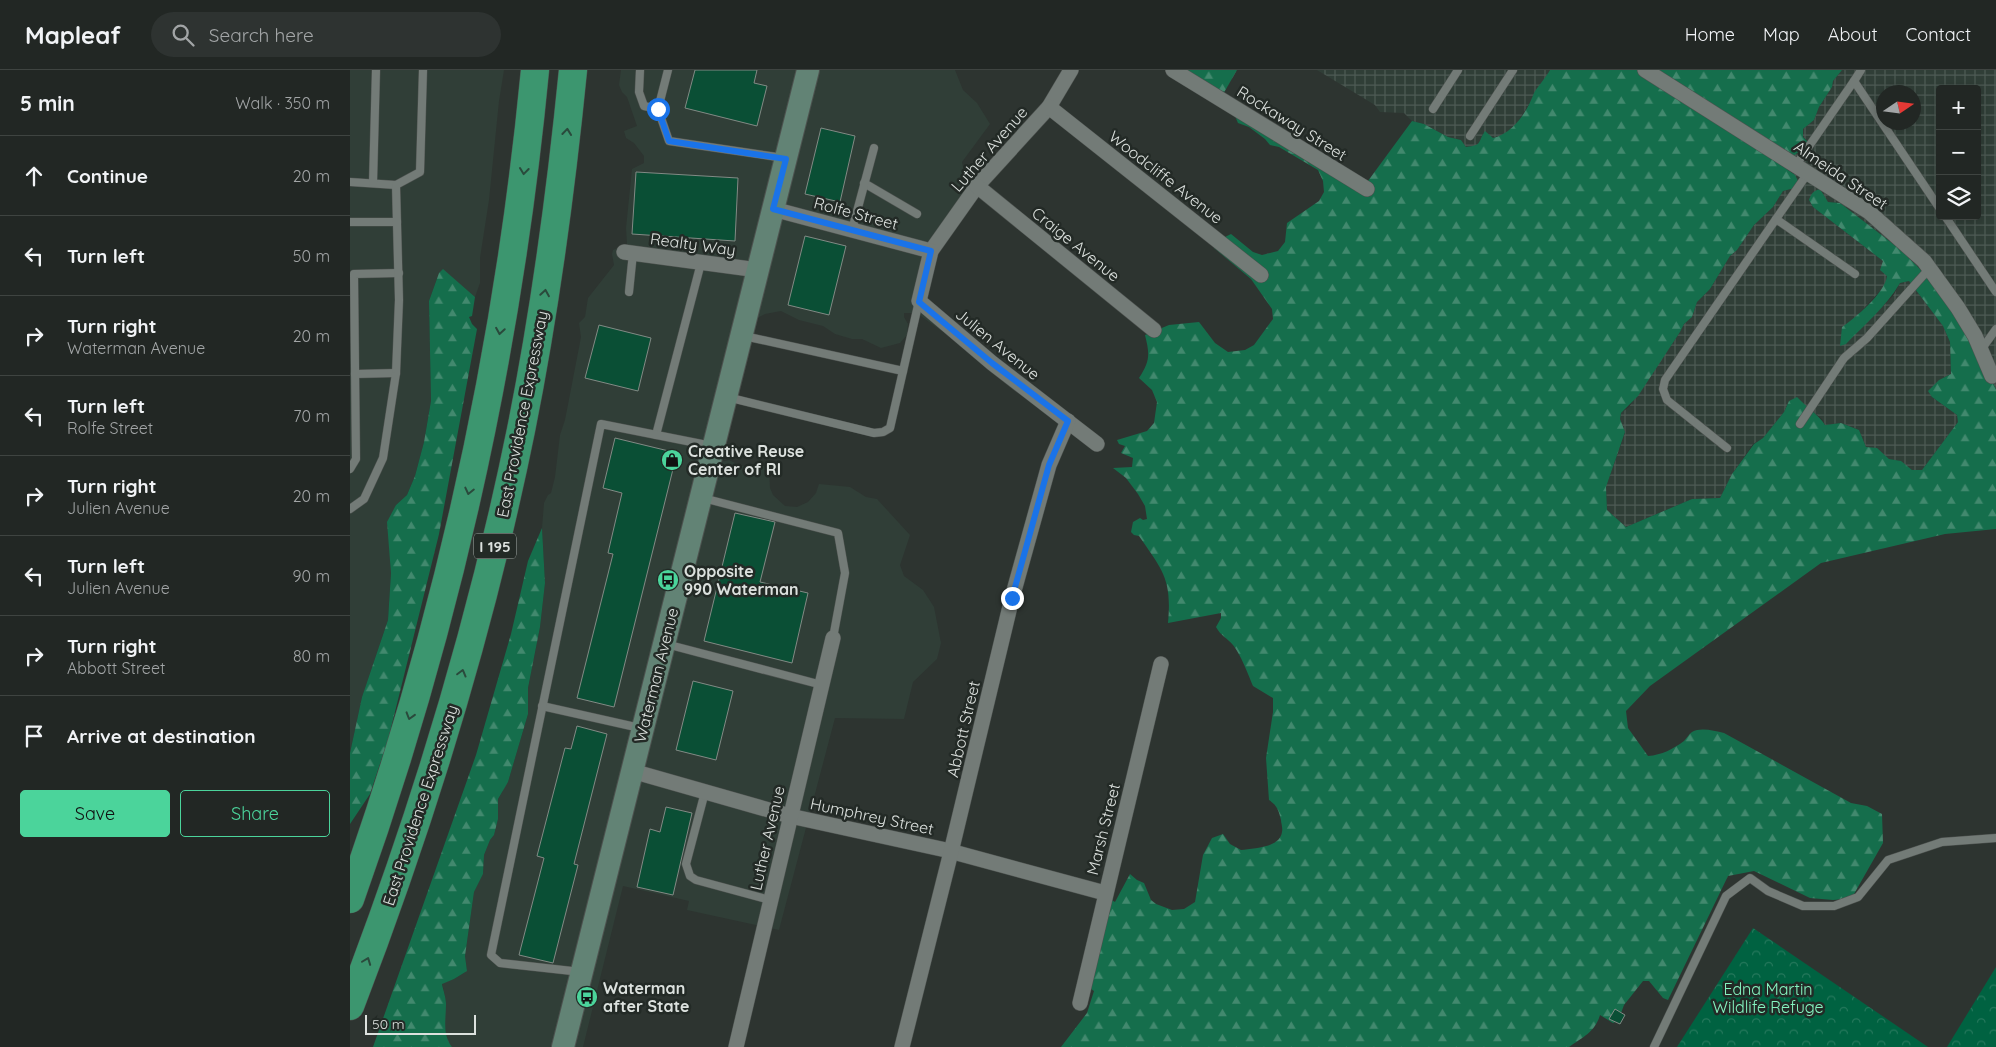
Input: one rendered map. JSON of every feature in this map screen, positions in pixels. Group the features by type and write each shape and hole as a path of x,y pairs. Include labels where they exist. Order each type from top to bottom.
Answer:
{"highway":[{"name":"I 195","path":"350,899 385,798 417,693 446,588 470,482 496,357 511,267 535,70"},
{"name":"East Providence Expressway","path":"350,1006 388,906 440,750 499,530 543,308 556,218 573,70"}],"main road":[{"name":"Waterman Avenue","path":"563,1047 808,70"}],"street":[{"name":"Luther Avenue","path":"931,251 977,186 1049,107 1071,70"},
{"name":"Rockaway Street","path":"1173,70 1367,189"},
{"name":"Almeida Street","path":"1646,70 1869,212 1924,261 1958,308 1975,336 1992,376"},
{"name":"Woodcliffe Avenue","path":"1049,107 1261,275"},
{"name":"Craige Avenue","path":"977,186 1154,330"},
{"name":"Rolfe Street","path":"773,209 931,251"},
{"path":"919,302 931,251"},
{"name":"Realty Way","path":"628,253 758,270"},
{"name":"Julien Avenue","path":"919,302 992,363 1097,444"},
{"name":"Abbott Street","path":"902,1047 1012,598 1049,465 1068,421"},
{"name":"Luther Avenue","path":"736,1047 833,638"},
{"name":"Marsh Street","path":"1080,1003 1162,664"},
{"name":"Humphrey Street","path":"632,772 790,816 951,852 1106,893"}],"lane":[{"path":"373,183 376,70"},
{"path":"350,182 396,184 420,172 423,70"},
{"path":"640,70 640,92 644,106 658,109"},
{"path":"668,70 658,109 669,141 786,159"},
{"path":"1432,109 1458,70"},
{"path":"1470,136 1513,70"},
{"path":"1728,448 1667,400 1663,389 1665,380 1776,219 1802,169 1861,70"},
{"path":"1854,80 1936,202"},
{"path":"852,230 874,148"},
{"path":"864,183 917,214"},
{"path":"350,509 364,498 383,458 396,373 398,274 396,184"},
{"path":"1776,219 1855,274"},
{"path":"1948,220 1996,292"},
{"path":"350,222 397,222"},
{"path":"628,253 629,292"},
{"path":"656,435 701,263"},
{"path":"1800,424 1844,358 1867,338 1929,269"},
{"path":"350,469 356,459 352,274 398,274"},
{"path":"726,397 874,432 883,432 890,428 919,302"},
{"path":"1981,350 1996,329"},
{"path":"741,336 903,371"},
{"path":"355,374 396,373"},
{"path":"582,972 500,963 490,954 601,424 714,446"},
{"path":"701,498 838,533 845,573 833,638"},
{"path":"664,644 822,685"},
{"path":"542,706 643,729"},
{"path":"705,792 686,864 690,876 696,880 770,900"},
{"path":"1654,1047 1726,896 1750,878 1768,891 1803,906 1834,906 1858,897 1888,860 1942,842 1996,838"}],"shaded area":[{"path":"350,70 504,70 489,200 480,258 480,283 475,297 443,270 439,273 429,301 431,401 424,442 415,476 407,495 396,505 390,548 391,573 388,620 362,697 350,753"},
{"path":"621,70 955,70 963,90 977,103 990,124 962,162 969,197 946,228 921,300 944,323 940,330 917,313 904,313 908,324 907,335 900,343 881,348 862,339 852,339 835,334 823,326 799,320 781,311 765,314 757,318 707,465 729,460 741,466 762,465 769,469 770,488 773,495 785,506 797,507 808,502 816,493 819,484 850,487 866,497 877,499 910,535 900,565 904,576 923,590 934,607 941,643 937,659 913,682 904,719 835,718 779,930 687,910 689,901 623,886 583,1047 452,1047 448,1042 444,1023 446,1001 442,983 454,979 467,971 465,956 474,892 483,874 484,855 494,835 498,819 498,799 508,782 528,714 528,688 540,627 545,583 542,528 544,503 551,493 555,477 560,435 565,420 581,337 579,323 585,317 588,298 614,265 613,250 627,244 626,228 632,169 644,163 644,156 634,143 626,138 624,131 637,126 627,97 619,85"},
{"path":"1317,70 1550,70 1515,126 1504,135 1493,138 1483,133 1481,142 1477,146 1466,147 1461,140 1448,137 1424,124 1412,121 1404,113 1380,112 1375,105"},
{"path":"1842,70 1996,70 1996,389 1932,285 1919,268 1901,250 1840,203 1809,200 1813,207 1883,261 1887,276 1886,284 1853,320 1842,328 1857,332 1893,296 1900,283 1909,281 1943,326 1950,342 1951,374 1939,380 1932,397 1957,415 1958,422 1922,470 1912,470 1900,461 1889,459 1879,451 1866,447 1859,430 1841,423 1825,425 1822,419 1803,404 1789,401 1784,412 1763,438 1753,444 1732,474 1720,498 1692,499 1626,527 1607,510 1606,487 1625,433 1620,419 1621,413 1629,407 1684,324 1692,317 1697,302 1710,289 1730,256 1737,250 1754,225 1773,207 1783,191 1791,189 1778,163 1809,142 1803,137 1803,129 1814,120 1819,107 1832,87 1833,81"}],"green space":[{"path":"1175,70 1237,70 1222,96"},
{"path":"1550,70 1842,70 1833,81 1832,87 1819,107 1814,120 1803,129 1803,137 1809,143 1790,159 1778,163 1795,175 1798,181 1795,190 1783,191 1773,207 1754,225 1737,250 1730,256 1710,289 1697,302 1692,317 1684,324 1638,396 1621,413 1620,419 1625,432 1606,487 1607,510 1626,527 1692,499 1720,498 1732,474 1754,444 1763,438 1784,412 1789,401 1797,397 1825,425 1841,423 1859,430 1866,447 1877,448 1889,459 1901,461 1912,470 1922,470 1958,422 1957,415 1932,397 1928,391 1939,380 1951,374 1950,342 1943,326 1909,281 1900,283 1875,315 1846,344 1840,346 1842,327 1875,297 1885,283 1887,276 1880,270 1883,261 1813,207 1809,200 1813,193 1820,189 1828,202 1840,203 1901,250 1919,268 1932,285 1943,286 1996,389 1996,529 1945,534 1821,563 1650,686 1626,711 1628,728 1648,756 1671,749 1684,741 1691,733 1699,730 1724,733 1851,803 1867,806 1882,814 1883,843 1854,894 1844,899 1810,898 1754,871 1728,876 1668,1000 1663,998 1649,981 1643,981 1624,1005 1618,1021 1613,1023 1600,1015 1592,1030 1569,1047 1061,1047 1087,1013 1094,991 1085,985 1108,898 1115,902 1130,874 1144,883 1151,900 1156,904 1172,910 1184,909 1195,902 1203,855 1212,838 1223,834 1230,844 1241,850 1259,848 1271,844 1280,837 1282,832 1278,811 1269,800 1266,758 1273,712 1273,698 1253,686 1236,649 1216,627 1221,618 1221,613 1168,623 1169,596 1164,576 1139,536 1131,532 1133,522 1140,518 1143,520 1147,519 1145,506 1126,478 1113,468 1132,467 1133,458 1121,453 1125,446 1119,444 1117,440 1147,431 1154,423 1157,402 1152,390 1139,378 1148,358 1145,335 1169,325 1199,322 1215,343 1228,352 1245,350 1254,345 1273,319 1272,309 1251,279 1214,248 1223,238 1231,234 1253,252 1262,255 1278,251 1285,242 1287,223 1319,201 1324,192 1323,181 1318,170 1279,147 1270,145 1249,127 1238,123 1235,116 1365,185 1412,121 1424,124 1448,137 1461,140 1466,147 1479,143 1485,131 1493,138 1507,132 1523,114 1535,91"},
{"path":"443,269 475,297 472,316 469,317 477,329 439,534 388,740 370,794 350,824 350,753 362,697 388,620 391,573 387,522 396,505 407,495 415,476 424,442 431,401 429,301 439,273"},
{"path":"542,528 545,583 540,627 528,688 528,714 508,782 498,799 498,819 494,835 484,855 483,874 474,892 465,956 467,971 442,984 446,1001 446,1032 452,1047 373,1047 476,755 511,634 528,561"},
{"name":"Edna Martin Wildlife Refuge","path":"1753,928 1928,1047 1677,1047"},
{"path":"1996,967 1996,1047 1947,1047"}],"building":[{"path":"695,70 757,70 754,83 767,86 757,126 685,108"},
{"path":"821,128 855,136 840,202 805,194"},
{"path":"636,172 738,178 735,241 632,234"},
{"path":"805,236 846,246 829,315 788,305"},
{"path":"599,325 651,338 638,391 585,378"},
{"path":"615,438 677,453 614,707 577,698 613,554 608,553 622,493 603,488"},
{"path":"735,513 775,522 760,582 808,593 792,663 704,641"},
{"path":"693,681 733,691 716,760 676,750"},
{"path":"577,726 607,734 574,864 578,865 553,963 519,955 544,858 537,856 565,748 571,749"},
{"path":"666,807 692,813 673,895 637,887 650,829 660,832"},
{"path":"1615,1009 1625,1015 1620,1024 1609,1019"}],"place":[{"name":"Creative Reuse Center of RI","path":"672,460"},
{"name":"Opposite 990 Waterman","path":"668,580"},
{"name":"Waterman after State","path":"587,997"}],"route":[{"path":"658,109 669,141 786,159 773,209 931,251 919,302 992,363 1068,421 1049,465 1012,598"}]}
